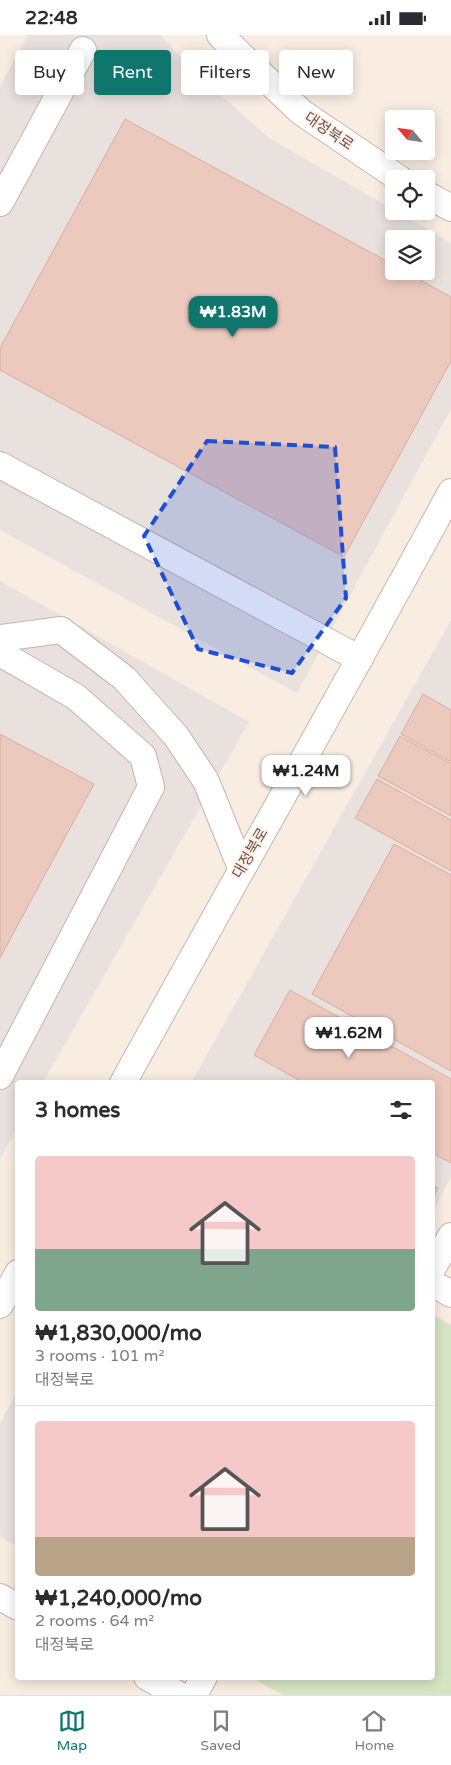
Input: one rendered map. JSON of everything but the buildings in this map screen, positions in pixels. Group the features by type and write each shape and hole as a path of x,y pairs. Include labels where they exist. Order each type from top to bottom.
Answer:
{"street":[{"name":"대정북로","path":"220,35 301,112 387,170"},
{"path":"0,203 83,49"},
{"path":"435,199 451,208"},
{"path":"0,465 360,659"},
{"name":"대정북로","path":"125,1080 241,868 360,659 451,491"},
{"path":"0,638 61,630 124,678 176,736 206,781 241,868"},
{"path":"0,653 76,697 143,756 151,787 0,1076"},
{"path":"435,1264 451,1236"},
{"path":"0,1305 15,1278"},
{"path":"435,1285 451,1294"},
{"path":"0,1597 15,1605"},
{"path":"152,1680 179,1695"},
{"path":"194,1695 202,1680"}],"highlighted area":[{"path":"207,441 335,447 346,598 292,673 198,649 144,536"}],"shaded area":[{"path":"28,35 161,35 181,58 181,95 221,95 269,138 385,205 385,220 412,220 429,230 385,230 385,280 435,280 435,234 451,243 451,409 297,693 0,530 0,86 15,59 15,95 84,95 84,50 20,50"},
{"path":"0,581 249,722 44,1080 15,1080 15,1132 0,1159"},
{"path":"451,620 451,1177 435,1207 435,1080 193,1080"},
{"path":"15,1396 15,1545 1,1537 0,1534 0,1423"}],"green space":[{"path":"435,1316 451,1325 451,1695 283,1695 256,1680 435,1680"}]}
